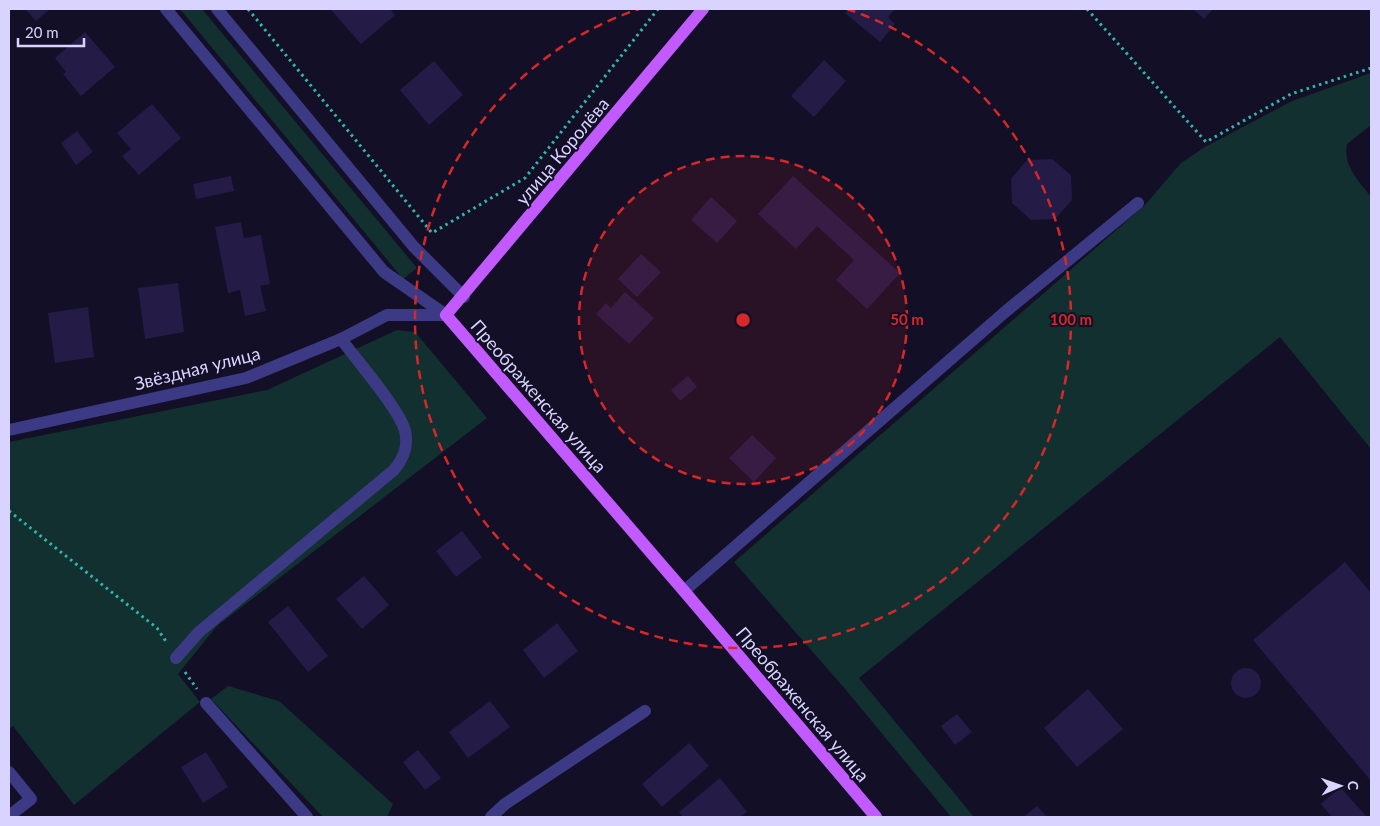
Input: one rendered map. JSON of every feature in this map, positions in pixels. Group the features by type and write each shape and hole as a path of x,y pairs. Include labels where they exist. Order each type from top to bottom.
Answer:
{"main road":[{"name":"улица Королёва","path":"446,316 703,9"},
{"name":"Преображенская улица","path":"446,316 876,817"}],"street":[{"name":"Преображенская улица","path":"166,9 384,272 446,316"},
{"path":"217,9 414,247 464,296"},
{"path":"684,591 1005,312 1138,203"},
{"name":"Звёздная улица","path":"9,430 246,378 341,339 387,316 446,316"},
{"path":"176,658 199,632 394,470 403,458 406,443 405,431 397,415 341,339"},
{"path":"206,704 307,817"},
{"path":"491,817 505,804 645,711"},
{"path":"9,772 31,799 9,816"}],"path":[{"path":"248,9 432,233 525,178 658,9"},
{"path":"1087,9 1206,142 1291,94 1371,68"},
{"path":"9,511 156,628 206,704"}],"green space":[{"path":"180,9 202,9 417,268 403,279"},
{"path":"1371,73 1371,125 1347,144 1346,152 1349,166 1371,197 1371,449 1280,337 859,678 974,817 951,817 846,690 734,562 1144,206 1181,163 1205,147 1292,101"},
{"path":"397,330 415,332 487,418 217,626 178,674 200,702 74,805 13,726 9,729 9,442 267,390"},
{"path":"228,686 279,701 393,804 387,817 323,817 211,699"}],"building":[{"path":"25,9 50,9 36,21"},
{"path":"332,9 390,9 395,15 361,44"},
{"path":"849,9 895,9 888,17 895,24 880,42 845,13"},
{"path":"1193,9 1213,9 1204,19"},
{"path":"85,32 115,67 81,96 63,74 66,72 55,58"},
{"path":"824,60 846,81 814,117 791,96"},
{"path":"434,61 463,95 429,125 400,90"},
{"path":"152,104 181,138 139,175 122,156 131,149 117,133"},
{"path":"77,131 93,152 76,165 61,143"},
{"path":"1052,159 1071,175 1072,200 1055,219 1031,220 1012,203 1011,179 1027,160"},
{"path":"231,176 234,191 196,199 193,184"},
{"path":"793,176 900,273 867,309 836,280 854,260 817,226 796,249 758,214"},
{"path":"711,197 737,221 717,243 691,220"},
{"path":"241,222 244,238 261,235 270,284 260,286 266,311 245,316 240,290 228,293 215,227"},
{"path":"641,254 661,272 637,297 618,279"},
{"path":"178,283 184,332 145,339 138,288"},
{"path":"625,292 654,318 629,344 596,314 606,303 611,308"},
{"path":"88,307 94,357 55,363 48,313"},
{"path":"688,376 697,387 680,401 671,390"},
{"path":"752,435 776,458 754,482 729,458"},
{"path":"462,531 482,557 456,577 436,551"},
{"path":"1345,562 1371,593 1371,781 1253,640"},
{"path":"364,576 389,605 362,629 336,599"},
{"path":"288,606 328,656 308,672 268,622"},
{"path":"557,623 578,651 544,678 523,650"},
{"path":"1246,668 1257,672 1261,683 1257,694 1246,698 1235,694 1231,683 1235,672"},
{"path":"1088,689 1123,729 1077,767 1044,728"},
{"path":"490,701 510,727 468,758 449,732"},
{"path":"957,714 972,732 955,745 941,726"},
{"path":"689,743 709,766 662,807 642,784"},
{"path":"418,750 441,778 425,790 403,762"},
{"path":"206,752 228,787 203,803 181,767"},
{"path":"720,778 747,812 740,817 683,817 679,812"},
{"path":"1340,787 1367,817 1332,817 1321,804"},
{"path":"1037,806 1047,817 1023,817"}]}
